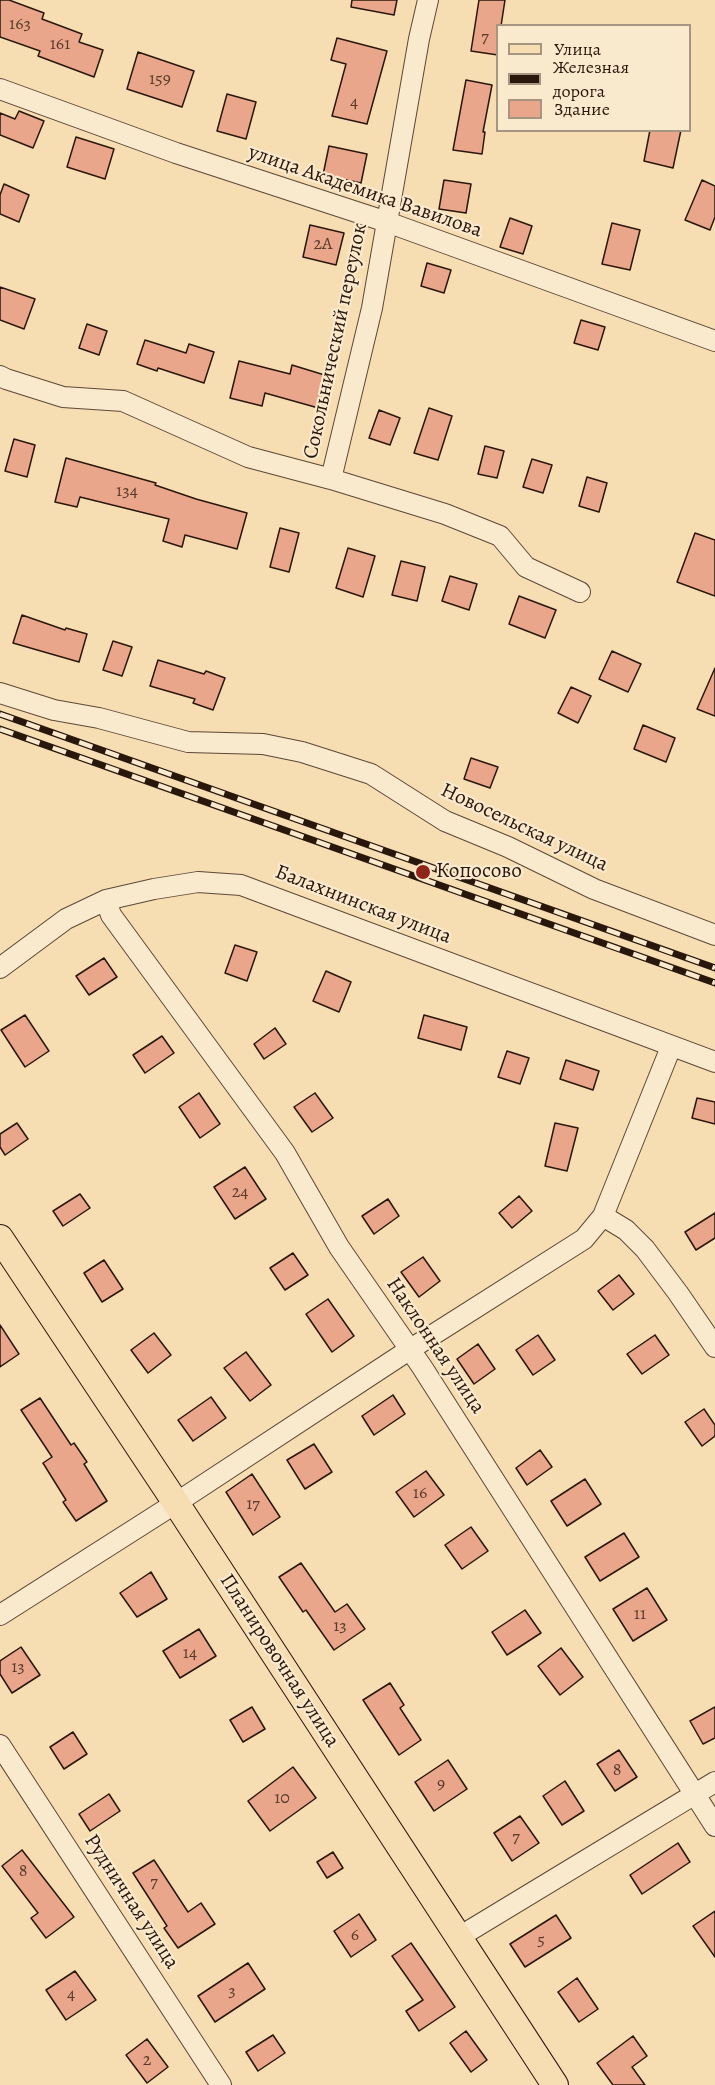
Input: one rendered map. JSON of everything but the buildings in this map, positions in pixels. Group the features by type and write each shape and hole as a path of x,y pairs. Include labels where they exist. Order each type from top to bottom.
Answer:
{"main road":[{"name":"Планировочная улица","path":"0,1238 176,1503 555,2085"}],"street":[{"name":"Сокольнический переулок","path":"331,479 372,308 419,39 428,0"},
{"name":"улица Академика Вавилова","path":"0,89 176,153 387,222 715,341"},
{"path":"0,376 63,397 123,401 248,457 331,479 445,514 500,536 526,567 580,592"},
{"name":"Новосельская улица","path":"0,693 54,710 99,718 188,742 263,744 302,752 371,774 445,821 508,847 594,889 715,935"},
{"name":"Балахнинская улица","path":"0,968 66,919 106,900 198,882 241,885 715,1062"},
{"name":"Наклонная улица","path":"106,900 111,915 285,1153 339,1247 429,1377 715,1826"},
{"path":"0,1615 584,1239 603,1216 671,1047"},
{"path":"603,1216 626,1230 645,1249 715,1347"},
{"name":"Рудничная улица","path":"0,1745 221,2085"},
{"path":"459,1937 715,1782"}],"railway":[{"path":"0,714 715,968"},
{"path":"0,729 715,983"}],"place":[{"name":"Копосово","path":"423,872"}]}
